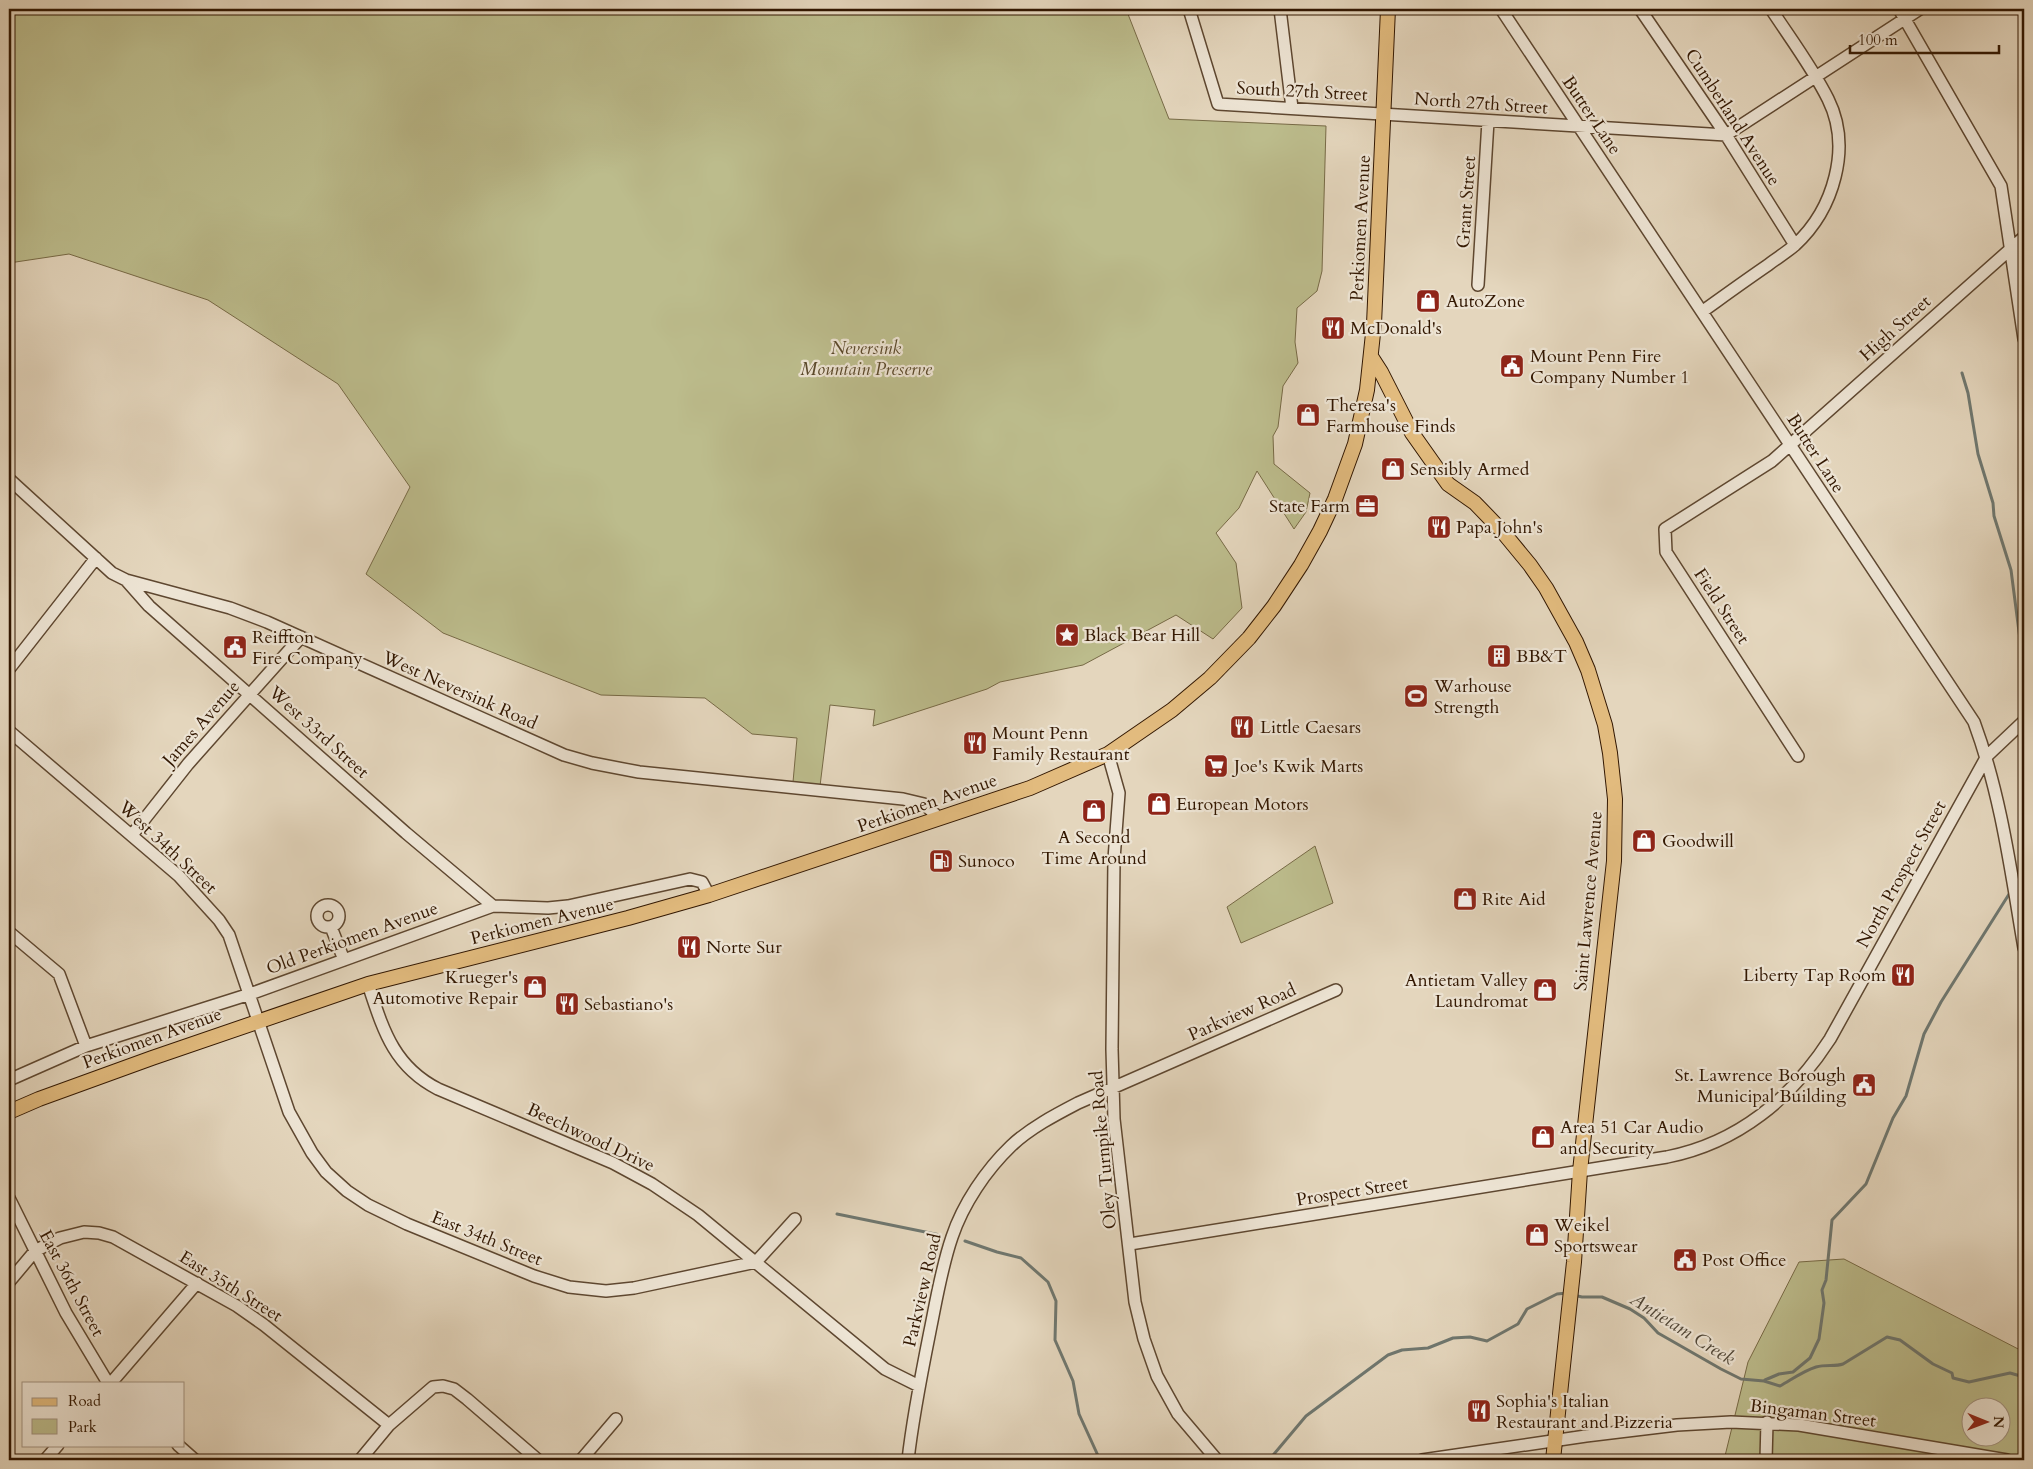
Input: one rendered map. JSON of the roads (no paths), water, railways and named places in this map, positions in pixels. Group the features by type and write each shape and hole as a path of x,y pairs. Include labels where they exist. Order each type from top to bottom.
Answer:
{"main road":[{"name":"Perkiomen Avenue","path":"9,1112 39,1098 368,984 628,918 709,895 1030,788 1108,754 1172,710 1210,678 1249,638 1289,585 1320,531 1346,470 1362,416 1372,358 1388,9"},
{"name":"Saint Lawrence Avenue","path":"1372,358 1412,433 1448,484 1475,503 1502,531 1546,588 1578,648 1591,679 1605,725 1615,791 1615,845 1580,1171 1572,1278 1553,1460"}],"street":[{"name":"South 27th Street","path":"1189,9 1218,104 1384,113"},
{"path":"1280,9 1292,108"},
{"name":"Butter Lane","path":"1501,9 1974,722 1987,756 1998,801 2024,948"},
{"name":"Cumberland Avenue","path":"1640,9 1726,136 1795,245"},
{"path":"1703,311 1795,245 1821,212 1832,187 1836,170 1838,135 1828,98 1771,9"},
{"path":"1726,136 1815,78 1902,14 1920,9"},
{"path":"1902,14 2001,186 2024,339"},
{"name":"North 27th Street","path":"1384,113 1579,128 1726,136"},
{"name":"Grant Street","path":"1478,285 1488,121"},
{"name":"High Street","path":"1723,493 1772,461 1791,446 2024,237"},
{"path":"2010,249 2024,260"},
{"name":"West Neversink Road","path":"9,479 112,573 126,580 230,608 300,637 564,755 592,763 638,772 903,799 924,804 939,818"},
{"name":"Field Street","path":"1723,493 1665,529 1666,552 1798,756"},
{"path":"9,670 96,558"},
{"name":"West 33rd Street","path":"126,580 149,606 399,827 493,906"},
{"name":"James Avenue","path":"132,836 188,764 300,637"},
{"path":"1987,756 2024,721"},
{"name":"West 34th Street","path":"9,731 179,876 220,920 229,936 258,1021"},
{"name":"Oley Turnpike Road","path":"1108,754 1119,793 1114,859 1112,1049 1115,1131 1137,1312 1157,1376 1184,1421 1217,1460"},
{"name":"North Prospect Street","path":"1580,1171 1667,1157 1702,1148 1730,1135 1755,1120 1775,1105 1795,1086 1817,1059 1830,1039 1987,756"},
{"name":"Old Perkiomen Avenue","path":"9,1080 86,1046 250,994 493,906 548,908 568,906 690,879 702,882 709,895"},
{"path":"331,927 344,960"},
{"path":"9,932 59,974 86,1046"},
{"name":"Beechwood Drive","path":"368,984 386,1036 405,1065 418,1076 438,1089 613,1163 652,1184 698,1215 885,1369 919,1386"},
{"name":"Parkview Road","path":"908,1460 919,1386 945,1260 957,1224 971,1197 1011,1146 1060,1112 1336,990"},
{"name":"East 34th Street","path":"258,1021 289,1112 312,1153 326,1172 347,1191 389,1216 534,1276 582,1289 606,1291 634,1288 756,1262"},
{"name":"Prospect Street","path":"1130,1244 1580,1171"},
{"name":"East 36th Street","path":"9,1198 66,1313 107,1382"},
{"path":"756,1262 795,1219"},
{"name":"East 35th Street","path":"35,1251 72,1234 99,1233 120,1240 237,1306 264,1325 389,1425"},
{"path":"9,1282 35,1251"},
{"path":"113,1382 197,1283"},
{"path":"360,1460 389,1425 433,1387 443,1386 454,1390 467,1399 538,1460"},
{"path":"581,1460 616,1418"},
{"name":"Bingaman Street","path":"1422,1460 1677,1425 1731,1422 1767,1422 1828,1429 2007,1460"},
{"path":"1766,1460 1767,1422"},
{"path":"45,1460 57,1446"},
{"path":"179,1446 195,1460"}],"waterway":[{"path":"1962,373 1968,393 1978,454 1993,503 1994,516 2011,570 2024,670"},
{"path":"2017,881 2024,869"},
{"path":"1765,1380 1779,1374 1793,1372 1810,1358 1819,1339 1824,1303 1822,1290 1826,1280 1832,1220 1866,1184 1893,1118 1906,1096 1924,1034 1941,1002 2011,891"},
{"path":"837,1214 940,1235"},
{"path":"965,1241 1021,1258 1048,1282 1056,1301 1055,1340 1073,1381 1079,1414 1100,1460"},
{"name":"Antietam Creek","path":"1269,1460 1306,1416 1388,1355 1402,1350 1428,1348 1453,1338 1470,1337 1487,1341 1518,1324 1527,1309 1557,1294 1567,1293"},
{"name":"Antietam Creek","path":"1573,1295 1602,1297 1630,1309 1644,1318 1658,1333 1741,1379 1764,1381 1780,1386 1816,1367 1843,1364 1887,1337 1900,1340 1933,1364 1952,1373 1953,1378 1969,1382 2010,1373 2024,1377"}],"place":[{"name":"AutoZone","path":"1428,301"},
{"name":"McDonald's","path":"1333,328"},
{"name":"Mount Penn Fire Company Number 1","path":"1512,366"},
{"name":"Theresa's Farmhouse Finds","path":"1308,415"},
{"name":"Sensibly Armed","path":"1393,469"},
{"name":"State Farm","path":"1367,506"},
{"name":"Papa John's","path":"1439,527"},
{"name":"Black Bear Hill","path":"1067,635"},
{"name":"Reiffton Fire Company","path":"235,647"},
{"name":"BB&T","path":"1499,656"},
{"name":"Warhouse Strength","path":"1416,696"},
{"name":"Little Caesars","path":"1242,727"},
{"name":"Mount Penn Family Restaurant","path":"975,743"},
{"name":"Joe's Kwik Marts","path":"1216,766"},
{"name":"European Motors","path":"1159,804"},
{"name":"A Second Time Around","path":"1094,811"},
{"name":"Goodwill","path":"1644,841"},
{"name":"Sunoco","path":"941,861"},
{"name":"Rite Aid","path":"1465,899"},
{"name":"Norte Sur","path":"689,947"},
{"name":"Liberty Tap Room","path":"1903,975"},
{"name":"Krueger's Automotive Repair","path":"535,987"},
{"name":"Antietam Valley Laundromat","path":"1545,990"},
{"name":"Sebastiano's","path":"567,1004"},
{"name":"St. Lawrence Borough Municipal Building","path":"1864,1085"},
{"name":"Area 51 Car Audio and Security","path":"1543,1137"},
{"name":"Weikel Sportswear","path":"1537,1235"},
{"name":"Post Office","path":"1685,1260"},
{"name":"Sophia's Italian Restaurant and Pizzeria","path":"1479,1411"}],"park label":[{"name":"Neversink Mountain Preserve","path":"866,358"}]}
